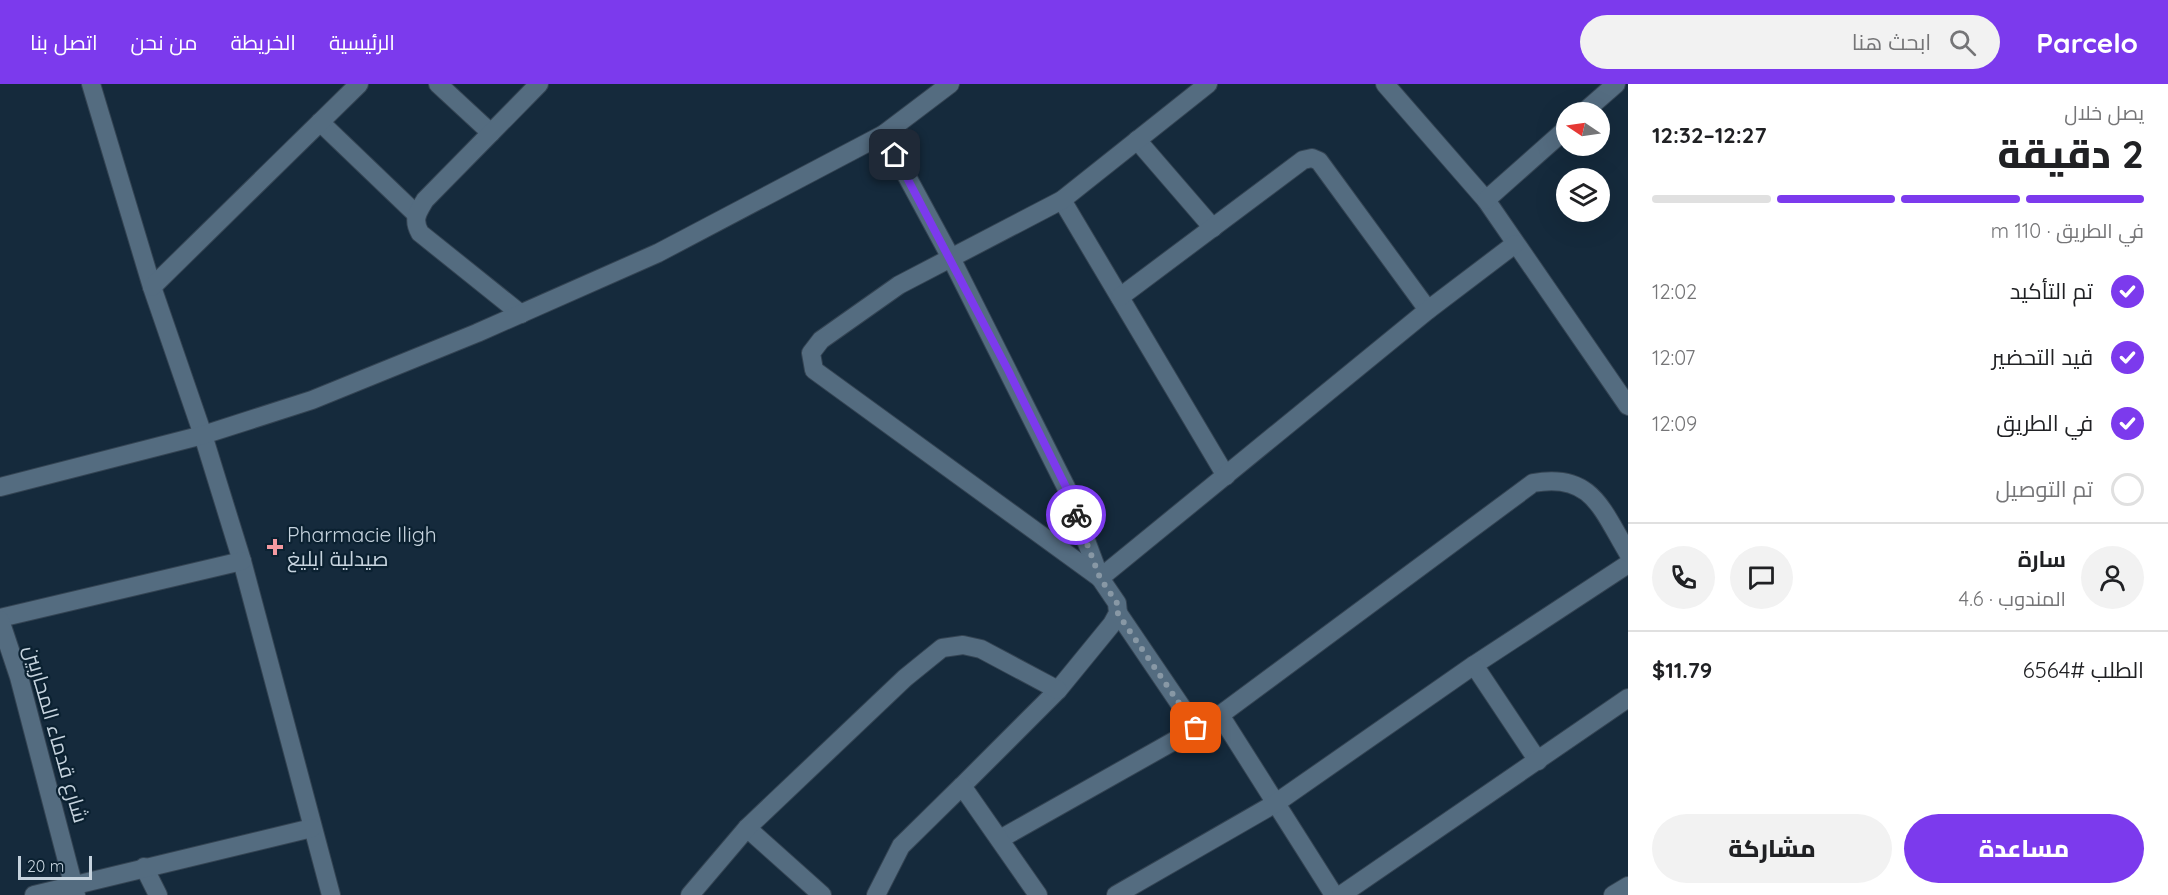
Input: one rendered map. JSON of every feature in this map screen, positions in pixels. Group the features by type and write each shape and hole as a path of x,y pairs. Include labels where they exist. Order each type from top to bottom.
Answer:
{"street":[{"path":"91,84 152,287 204,435 242,561 331,895"},
{"path":"152,287 359,84"},
{"path":"438,84 491,133"},
{"path":"521,314 420,233 415,224 416,214 425,200 539,84"},
{"path":"0,487 204,435 312,400 521,314 658,253 884,134 950,84"},
{"path":"1100,578 814,370 811,353 821,340 899,285 1062,200 1208,84"},
{"path":"1385,84 1486,200 1628,406"},
{"path":"1595,102 1616,84"},
{"path":"320,122 416,214"},
{"path":"884,134 951,258 1066,487 1100,578 1117,603 1118,614 1196,728"},
{"path":"1486,200 1556,138"},
{"path":"1137,140 1212,228"},
{"path":"1120,297 1303,160 1316,159 1428,310"},
{"path":"1062,200 1226,476"},
{"path":"1100,578 1428,310 1515,244"},
{"path":"1000,839 1220,715 1533,483 1566,481 1579,485 1595,497 1628,553"},
{"path":"0,619 242,561"},
{"path":"1116,895 1276,803 1474,664 1628,564"},
{"path":"876,895 901,846 1058,690 1118,614"},
{"name":"شارع قدماء المحاربين","path":"0,619 19,677 75,890"},
{"path":"690,895 747,828 905,678 942,648 963,645 981,649 1058,690"},
{"path":"1474,664 1538,761"},
{"path":"1341,895 1628,698"},
{"path":"1220,715 1334,895"},
{"path":"962,786 1038,895"},
{"path":"34,895 75,890 144,867 312,828"},
{"path":"747,828 822,895"},
{"path":"144,867 158,895"},
{"path":"1612,895 1628,886"}],"way so far":[{"path":"1076,515 1100,578 1117,603 1118,614 1196,728"}],"place":[{"name":"Pharmacie Iligh صيدلية ايليغ","path":"275,547"}],"route":[{"path":"895,155 1008,370 1066,487 1076,515"}]}
